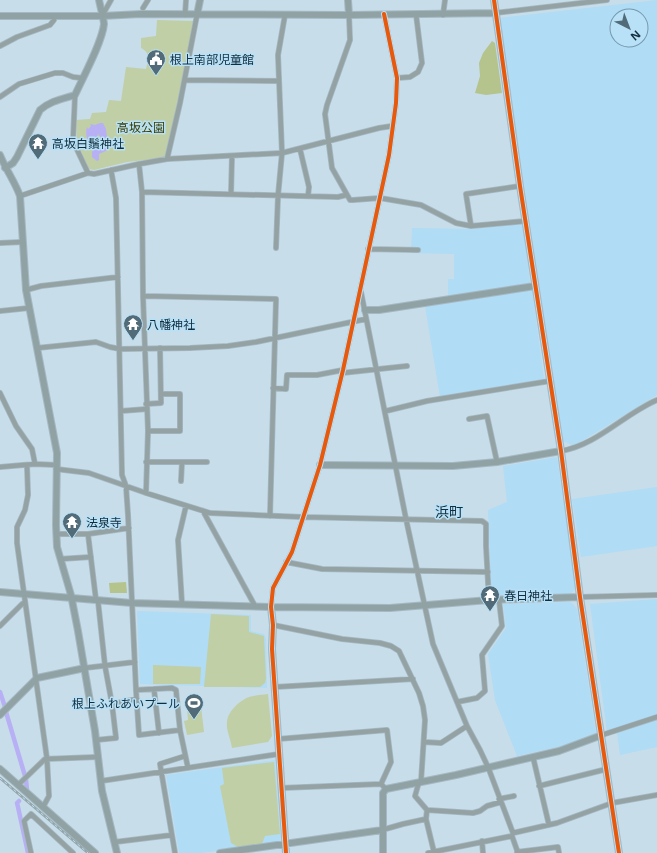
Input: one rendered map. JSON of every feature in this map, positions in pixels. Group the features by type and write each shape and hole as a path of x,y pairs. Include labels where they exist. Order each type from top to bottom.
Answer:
{"street":[{"path":"88,173 73,141 75,95 98,46 102,33 104,24 99,0"},
{"path":"102,16 111,0"},
{"path":"143,8 148,0"},
{"path":"185,15 186,0"},
{"path":"167,160 185,80 200,0"},
{"path":"348,0 350,40 325,114 332,168 350,200 380,198 421,205 456,223 471,226 526,221"},
{"path":"443,15 445,0"},
{"path":"494,0 520,186 561,451 580,597 619,853"},
{"path":"0,16 443,15 495,13 607,0"},
{"path":"286,853 272,649 273,625 271,607 273,588 292,552 302,517 320,465 343,371 389,155 397,78 384,14"},
{"path":"397,78 410,77 418,72 422,63 416,14"},
{"path":"276,248 278,196 282,153 278,55 285,15"},
{"path":"0,46 17,37 50,25 54,20 54,16"},
{"path":"0,97 19,84 55,73 63,73 73,77 82,78"},
{"path":"185,80 279,81"},
{"path":"5,168 13,163 17,157 40,110 56,100 75,95"},
{"path":"20,196 88,173 94,174 139,164 167,160 282,153 392,126"},
{"path":"300,149 310,187 308,196"},
{"path":"0,155 5,168 16,184 20,196 26,290 57,453 57,547 72,599 85,668 102,791 117,853"},
{"path":"231,194 232,156"},
{"path":"139,164 142,192 143,296 148,431 146,493"},
{"path":"111,170 116,198 122,475 126,486 129,528 139,734 180,730"},
{"path":"471,226 466,194 520,186"},
{"path":"142,192 338,197 346,195"},
{"path":"0,242 22,242"},
{"path":"368,249 418,250"},
{"path":"26,290 41,286 118,278"},
{"path":"365,310 378,310 535,286"},
{"path":"360,290 433,644 467,726 488,767 513,835 517,852 558,847 559,853"},
{"path":"143,296 276,299 270,516"},
{"path":"0,311 29,308"},
{"path":"37,348 96,342 120,349 212,348 256,342 366,319"},
{"path":"146,404 161,403 160,348"},
{"path":"274,388 286,388 287,375 317,375 343,371 406,366"},
{"path":"386,411 427,401 550,381"},
{"path":"0,393 16,426 32,449 35,464"},
{"path":"148,431 180,431 180,394 161,394"},
{"path":"320,465 453,466 497,462 561,451 578,447 639,409 657,400"},
{"path":"121,411 147,410"},
{"path":"469,419 487,416 497,462"},
{"path":"146,462 207,462"},
{"path":"181,481 182,462"},
{"path":"0,467 27,466 35,464 90,473 146,493 210,513 302,517 482,521 486,524 489,600"},
{"path":"27,466 28,495 25,510 17,527 17,543 37,678 47,759 49,796 43,807"},
{"path":"182,604 178,540 186,506"},
{"path":"203,511 255,606"},
{"path":"56,534 88,534 129,528"},
{"path":"88,534 116,738 96,740"},
{"path":"60,559 91,557"},
{"path":"286,562 322,568 488,572"},
{"path":"0,592 132,603 271,607 390,608 489,600 657,595"},
{"path":"457,702 476,698 485,691 482,655 502,626 499,600"},
{"path":"0,626 17,608 26,602"},
{"path":"273,625 342,639 380,643 391,646 399,651 413,679 423,706 425,720 424,742 420,782 415,796 427,810 473,813 480,812 487,806 514,796"},
{"path":"0,715 37,678 85,668 135,662"},
{"path":"275,687 413,679"},
{"path":"136,690 172,688 176,690 180,730 188,768"},
{"path":"154,689 159,732"},
{"path":"112,704 137,700"},
{"path":"383,853 383,793 386,789 559,751 657,717"},
{"path":"424,742 441,743 467,726"},
{"path":"278,739 387,730 391,762 381,784"},
{"path":"101,781 279,754"},
{"path":"175,853 160,764 185,756"},
{"path":"18,785 45,759 97,757"},
{"path":"532,757 549,825"},
{"path":"539,786 607,769"},
{"path":"0,770 95,853"},
{"path":"281,788 381,784 386,789"},
{"path":"428,853 446,851 482,841 513,835 549,825 612,803 657,795"},
{"path":"427,810 426,819 434,852"},
{"path":"31,853 24,821 31,814 73,853"},
{"path":"220,853 382,830 426,819"},
{"path":"115,842 172,835"},
{"path":"482,841 483,853"}],"shaded area":[{"path":"657,0 657,395 574,446 563,441 499,18"},
{"path":"103,123 106,129 107,137 103,140 98,134 97,138 100,146 107,147 108,150 99,154 99,160 97,161 92,157 93,149 87,139 86,130 87,127 88,129 91,126 90,124 95,125"},
{"path":"523,224 530,283 448,297 448,279 454,279 454,254 411,253 412,228 468,229"},
{"path":"532,290 544,379 440,397 425,306"},
{"path":"557,457 576,588 570,595 494,599 491,596 488,510 507,502 503,466"},
{"path":"657,487 657,546 581,557 572,499"},
{"path":"657,599 657,715 607,732 590,604"},
{"path":"570,602 577,609 596,734 562,746 517,756 495,700 488,654 506,628 503,604"},
{"path":"137,611 251,615 251,631 264,634 266,638 267,688 140,684"},
{"path":"657,719 657,747 620,755 617,733"},
{"path":"275,760 281,842 201,853 179,853 166,775"}],"green space":[{"name":"高坂公園","path":"157,20 194,21 193,32 167,154 163,158 127,162 94,170 89,169 77,142 76,120 90,119 92,113 106,112 109,100 121,101 126,67 146,69 148,54 141,48 141,38 156,36"},
{"path":"492,41 495,43 502,93 486,95 475,93 480,76 479,63 483,53"},
{"path":"126,582 127,593 110,593 109,583"},
{"path":"211,614 249,616 249,632 264,636 266,679 265,683 260,687 204,687"},
{"path":"153,665 201,667 200,684 153,684"},
{"path":"268,694 272,736 268,742 232,748 227,726 231,711 241,701 249,697"},
{"name":"根上ふれあいプール","path":"201,706 204,732 187,735 184,721 188,720 187,708"},
{"path":"274,762 280,834 265,836 262,844 238,847 231,843 220,786 224,784 222,768"}],"waterway":[{"path":"0,692 5,707"},
{"path":"6,712 25,776"},
{"path":"26,780 27,790"},
{"path":"19,801 17,803 28,853"}],"railway":[{"path":"0,778 88,853"}],"cycle path":[{"path":"494,0 520,186 561,451 580,597 619,853"},
{"path":"286,853 272,649 273,625 271,607 273,588 292,552 320,465 343,370 389,155 396,103 397,78 384,14"}],"place":[{"name":"根上南部児童館","path":"156,76"},
{"name":"高坂白鬚神社","path":"38,160"},
{"name":"八幡神社","path":"133,341"},
{"name":"法泉寺","path":"72,539"},
{"name":"春日神社","path":"490,612"},
{"name":"根上ふれあいプール","path":"194,720"}],"district":[{"name":"浜町","path":"449,511"}]}
